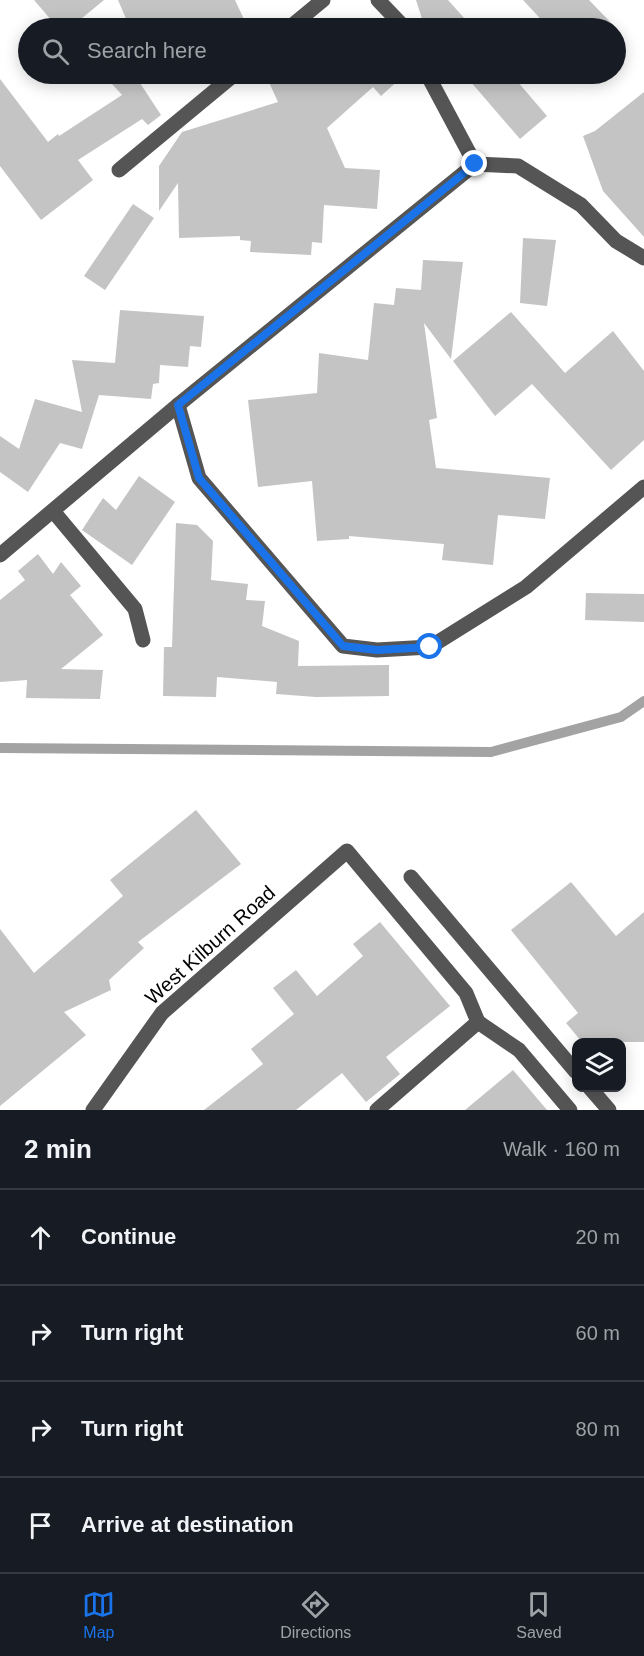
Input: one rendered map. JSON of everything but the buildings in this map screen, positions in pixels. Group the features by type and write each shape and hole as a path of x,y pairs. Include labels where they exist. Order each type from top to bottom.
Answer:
{"street":[{"path":"301,18 323,0"},
{"path":"378,0 395,18"},
{"path":"119,170 223,84"},
{"path":"432,84 475,164"},
{"path":"0,555 178,405 475,164 518,166 581,205 616,241 644,258"},
{"path":"178,405 199,478 343,646 377,650 430,647 526,587 644,487"},
{"path":"53,511 135,609 143,640"},
{"name":"West Kilburn Road","path":"93,1110 162,1013 347,851 466,993 478,1022"},
{"path":"411,877 572,1067"},
{"path":"377,1110 478,1022 519,1050 570,1110"},
{"path":"593,1092 609,1110"}],"waterway":[{"path":"0,748 491,752 621,717 644,701"}],"route":[{"path":"430,647 377,650 343,646 199,478 178,405 475,164"}]}
